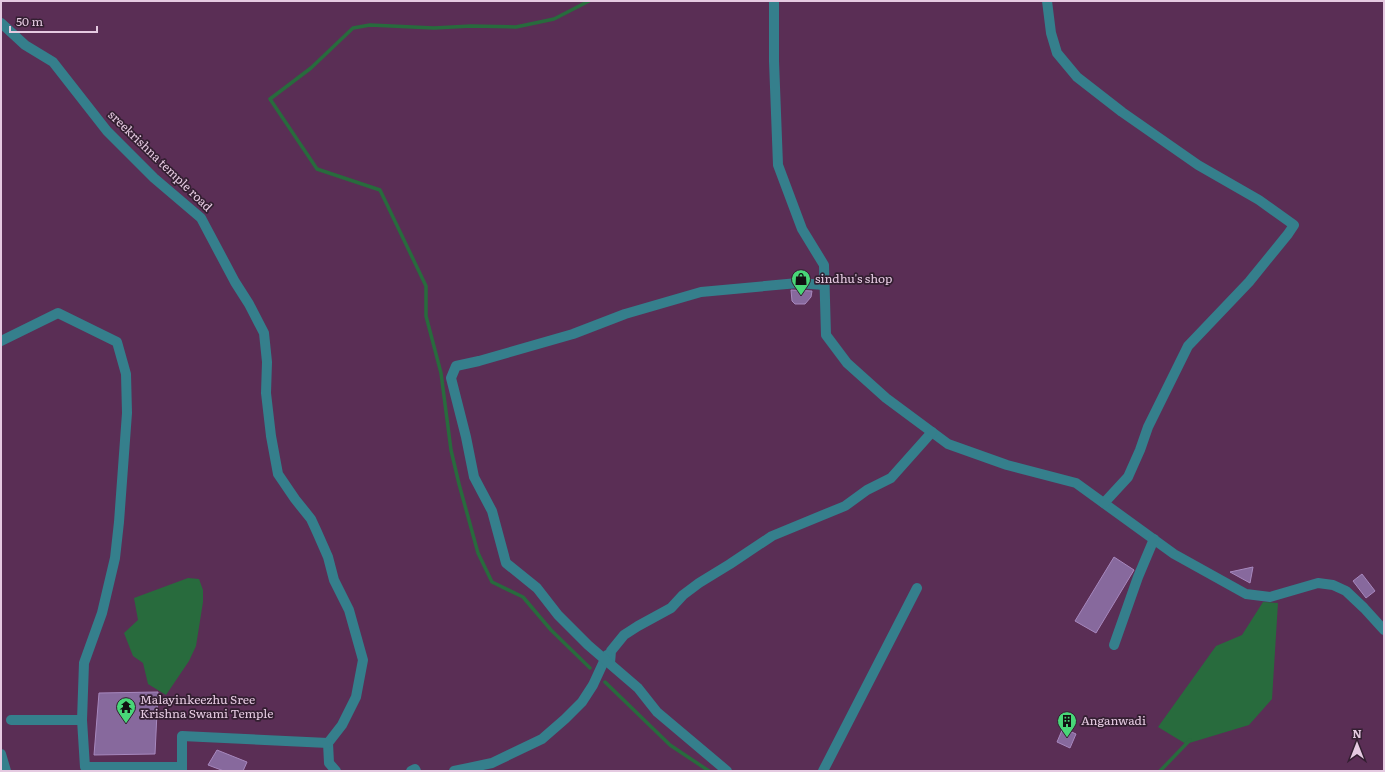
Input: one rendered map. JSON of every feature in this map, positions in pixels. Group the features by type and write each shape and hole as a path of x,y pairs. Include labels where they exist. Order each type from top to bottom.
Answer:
{"street":[{"path":"774,1 774,61 778,165 802,229 824,266 826,335 847,363 886,398 948,444 1007,465 1076,483 1174,554 1246,594 1270,597 1318,583 1333,586 1346,591 1384,630"},
{"path":"1047,1 1050,33 1057,53 1077,77 1128,116 1198,165 1260,200 1294,225 1249,282 1188,346 1148,426 1140,450 1128,477 1104,503"},
{"name":"sreekrishna temple road","path":"1,23 25,45 53,62 107,131 154,178 201,218 264,333 267,362 266,393 271,436 278,474 312,520 328,557 334,580 349,610 363,660 356,697 342,725 328,743"},
{"path":"727,771 657,712 638,688 608,658 558,616 537,588 506,563 492,511 474,477 451,378 456,366 479,361 573,334 625,314 701,292 798,283 824,284"},
{"path":"1,341 58,313 117,342 126,374 127,413 115,558 102,613 84,663 82,720 85,767 182,769 182,736 328,743 328,763 336,771"},
{"path":"454,771 492,763 542,739 566,719 582,702 608,658 624,636 638,626 671,608 699,583 772,536 845,506 867,490 891,478 932,432"},
{"path":"1114,644 1138,577 1154,540"},
{"path":"823,771 917,588"},
{"path":"11,720 82,720"},
{"path":"1,754 6,771"},
{"path":"411,771 415,769 416,771"}],"shaded area":[{"path":"188,578 199,579 203,590 203,602 196,646 189,661 166,695 148,684 143,663 133,656 124,633 138,620 134,598"},
{"path":"1263,602 1278,603 1272,699 1249,725 1186,744 1158,727 1216,646 1242,635"}],"building":[{"name":"sindhu's shop","path":"791,290 812,291 811,297 805,304 795,304 792,301"},
{"path":"1114,557 1134,570 1096,633 1075,621"},
{"path":"1253,567 1250,583 1230,572"},
{"path":"1362,574 1375,591 1366,598 1353,581"},
{"name":"Malayinkeezhu Sree Krishna Swami Temple","path":"158,692 155,754 94,755 99,693"},
{"name":"Anganwadi","path":"1063,728 1076,734 1070,748 1057,742"},
{"path":"217,750 247,762 243,771 224,771 208,765"}],"waterway":[{"path":"589,1 554,19 516,27 471,26 434,28 370,25 353,28 311,68 270,99 317,169 380,190 426,286 426,316 441,373 451,450 478,553 492,582 523,597 551,630 590,668"},
{"path":"605,682 670,745 709,771"},
{"path":"1160,771 1190,740"}],"place":[{"name":"sindhu's shop","path":"801,296"},
{"name":"Malayinkeezhu Sree Krishna Swami Temple","path":"126,724"},
{"name":"Anganwadi","path":"1067,738"}]}
